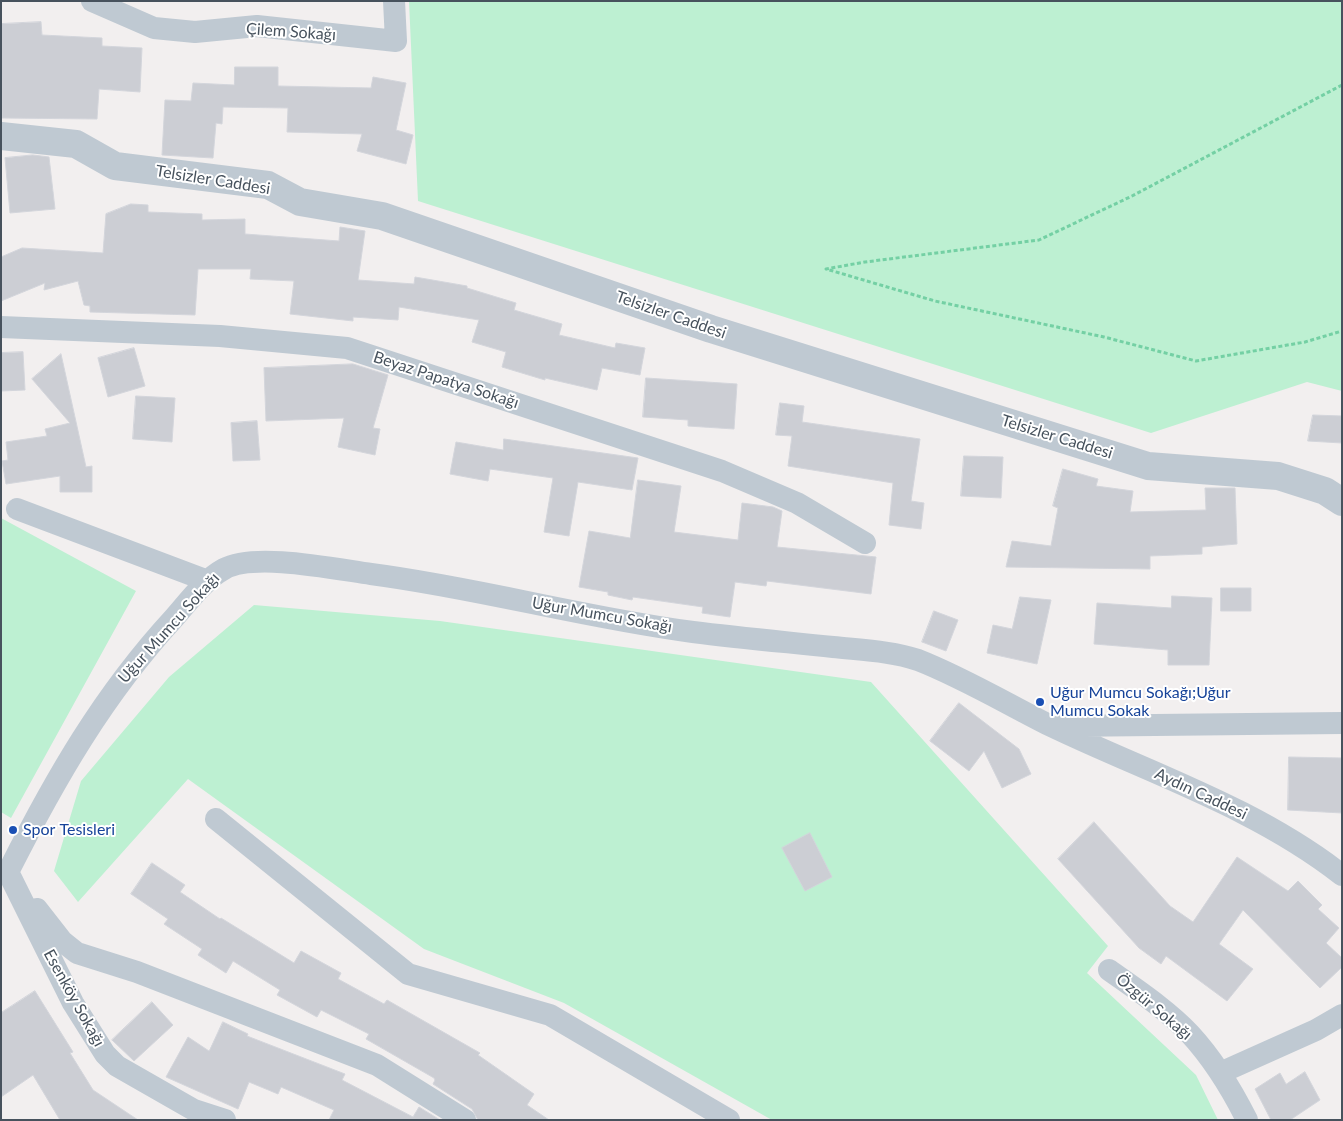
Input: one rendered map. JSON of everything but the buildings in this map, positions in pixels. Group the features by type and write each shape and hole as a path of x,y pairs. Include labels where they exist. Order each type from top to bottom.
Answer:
{"street":[{"name":"Çilem Sokağı","path":"92,1 154,28 195,32 257,26 396,41 394,1"},
{"name":"Telsizler Caddesi","path":"1,136 76,144 108,164 116,166 268,185 300,202 382,216 711,329 1148,466 1278,476 1324,491 1342,502"},
{"name":"Beyaz Papatya Sokağı","path":"1,327 211,336 347,348 722,471 797,503 865,544"},
{"path":"18,509 208,580"},
{"name":"Uğur Mumcu Sokağı","path":"5,869 70,755 135,660 208,580 226,568 240,564 285,563 378,575 690,631 863,650 915,659 1052,726 1342,723"},
{"name":"Aydın Caddesi","path":"1052,726 1190,787 1248,816 1309,849 1342,875"},
{"path":"216,819 408,974 550,1015 729,1120"},
{"path":"5,869 62,941 78,953 137,972 377,1065 465,1120"},
{"name":"Esenköy Sokağı","path":"5,869 73,1003 105,1054 117,1066 194,1110 225,1120"},
{"name":"Özgür Sokağı","path":"1109,970 1150,999 1190,1034 1220,1073 1247,1120"},
{"path":"1220,1073 1316,1030 1342,1015"}],"path":[{"path":"1342,85 1132,196 1039,240 865,262 826,269 935,301 1104,337 1196,360 1305,342 1342,331"}],"green space":[{"path":"409,1 1342,1 1342,391 1307,382 1151,433 418,201"},
{"path":"1,518 136,591 11,818 1,812"},
{"path":"254,605 440,621 871,682 1108,946 1087,973 1196,1075 1218,1120 772,1120 564,1003 424,949 188,779 78,902 54,871 81,781 169,677"}],"place":[{"name":"Uğur Mumcu Sokağı;Uğur Mumcu Sokak","path":"1040,702"},
{"name":"Spor Tesisleri","path":"13,830"}]}
